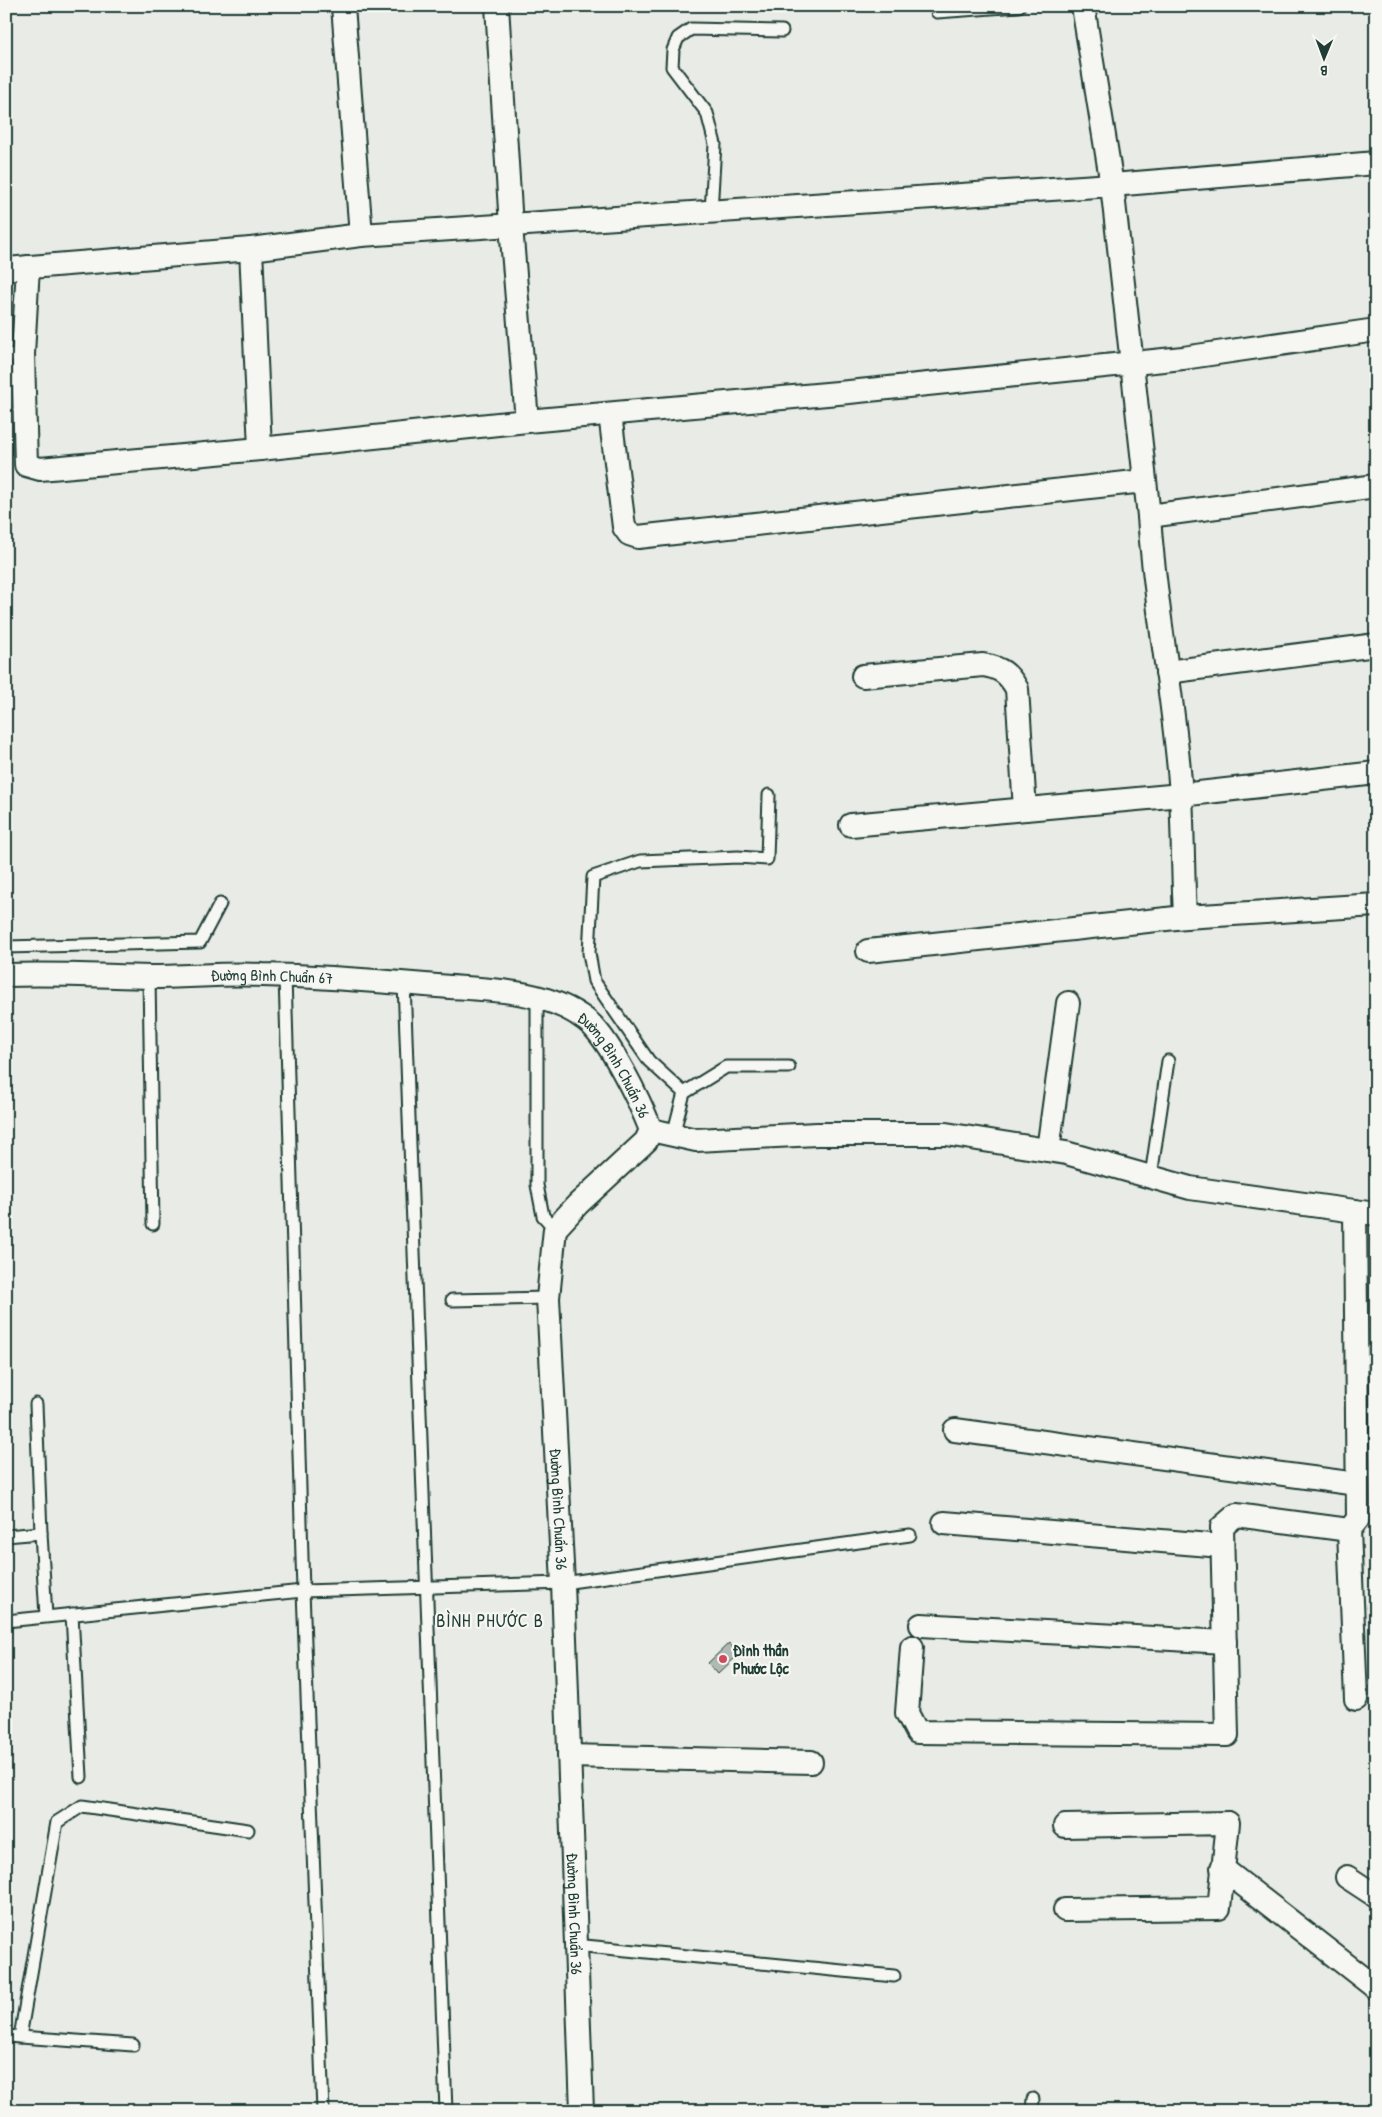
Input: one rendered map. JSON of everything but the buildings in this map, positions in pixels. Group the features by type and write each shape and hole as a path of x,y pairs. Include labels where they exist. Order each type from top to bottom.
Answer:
{"street":[{"path":"342,6 361,235"},
{"path":"497,6 511,226 527,421"},
{"path":"1083,6 1112,185 1144,481 1150,516 1152,558 1181,795 1185,917"},
{"path":"6,269 251,249 361,235 1112,185 1376,163"},
{"path":"251,249 260,449"},
{"path":"28,267 14,354 26,465 40,469 1183,358 1376,330"},
{"path":"610,414 624,527 629,534 638,536 1144,481"},
{"path":"1150,516 1376,486"},
{"path":"1167,672 1376,645"},
{"path":"863,676 983,665 996,667 1009,674 1017,689 1025,809"},
{"path":"851,824 1181,795 1376,772"},
{"path":"868,951 1185,917 1376,905"},
{"name":"Đường Bình Chuẩn 67","path":"6,975 51,973 149,977 285,976 404,983 520,993 537,998"},
{"name":"Đường Bình Chuẩn 36","path":"537,998 562,1006 587,1020 609,1048 634,1092 651,1130 646,1141 578,1204 555,1229 548,1298 563,1583 582,2111"},
{"path":"1048,1150 1068,1003"},
{"path":"651,1130 696,1140 817,1134 946,1134 1066,1153 1190,1188 1366,1213 1357,1484 1358,1519 1349,1530 1356,1699"},
{"path":"955,1430 1357,1484"},
{"path":"912,1647 907,1713 917,1732 1227,1736 1222,1527 1236,1516 1349,1530"},
{"path":"944,1522 1222,1546"},
{"path":"921,1625 1225,1642"},
{"path":"569,1756 811,1762"},
{"path":"1065,1910 1219,1908 1228,1823 1066,1826"},
{"path":"1222,1868 1376,1988"},
{"path":"1347,1877 1376,1896"}],"lane":[{"path":"937,12 1019,6"},
{"path":"712,212 715,144 707,112 672,67 673,50 678,38 691,29 782,31"},
{"path":"684,1093 649,1061 594,981 589,953 593,877 640,861 738,857 767,859 769,795"},
{"path":"6,947 200,942 220,904"},
{"path":"285,976 303,1591 323,2111"},
{"path":"149,977 153,1224"},
{"path":"404,983 446,2111"},
{"path":"537,998 537,1185 543,1216 555,1229"},
{"path":"1151,1176 1168,1061"},
{"path":"673,1135 684,1093 726,1067 789,1067"},
{"path":"452,1300 548,1298"},
{"path":"36,1404 46,1616"},
{"path":"6,1536 41,1533"},
{"path":"6,1621 303,1591 563,1583 910,1535"},
{"path":"72,1614 81,1777"},
{"path":"20,2037 57,1822 82,1806 248,1830"},
{"path":"575,1945 894,1976"},
{"path":"6,2036 133,2046"}],"place":[{"name":"Đình thần Phước Lộc","path":"723,1659"}],"district":[{"name":"BÌNH PHƯỚC B","path":"490,1620"}]}
